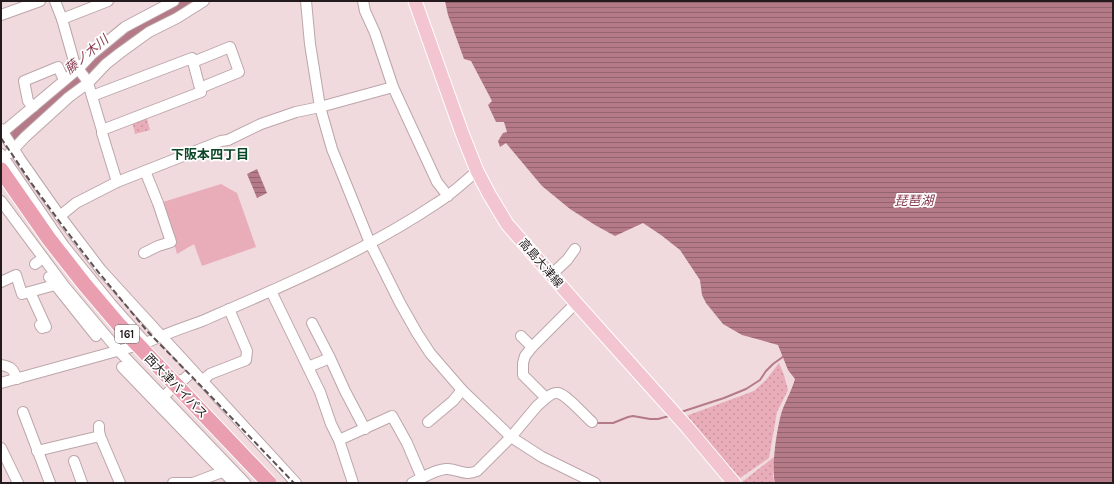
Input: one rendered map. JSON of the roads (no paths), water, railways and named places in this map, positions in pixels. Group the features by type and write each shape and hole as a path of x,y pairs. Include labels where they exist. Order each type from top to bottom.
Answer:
{"highway":[{"name":"西大津バイパス","path":"2,161 49,239 85,285 119,326 269,483"},
{"name":"西大津バイパス","path":"1,188 41,245 101,320 255,483"}],"main road":[{"name":"高島大津線","path":"415,1 462,133 489,194 507,224 687,427 734,483"}],"street":[{"path":"1,15 40,1"},
{"path":"55,1 62,19 75,65 87,81 118,182"},
{"path":"62,19 108,1"},
{"path":"174,1 125,27 91,55 78,70 2,131 60,216 100,270 296,483"},
{"path":"204,1 177,18 149,32 106,64 25,137 2,161 64,246 111,304 278,483"},
{"path":"306,1 310,44 320,107 332,149 370,243 417,333 430,353 462,390 511,437 542,457 595,483"},
{"path":"363,1 393,87 437,182 448,196"},
{"path":"193,62 230,47 239,72 200,88"},
{"path":"92,96 192,58 201,92 102,130"},
{"path":"33,107 28,101 24,81 58,67 64,80"},
{"path":"60,216 76,203 118,182 221,141 228,140 261,124 296,112 393,87"},
{"path":"1,383 146,343 271,291 343,258 415,217 448,196 478,171"},
{"path":"144,253 171,242 158,203 145,172"},
{"path":"1,201 28,247"},
{"path":"1,214 28,247 55,285 77,310 118,350 137,376 177,418 245,483"},
{"path":"551,275 567,260 575,249"},
{"path":"38,261 96,336"},
{"path":"1,282 16,275 22,294 55,285"},
{"path":"271,291 320,392 331,424 339,440 353,483"},
{"path":"30,292 46,327 42,328 40,325"},
{"path":"546,398 524,375 522,369 525,356 576,303"},
{"path":"202,381 210,374 246,360 247,351 229,309"},
{"path":"312,323 365,429"},
{"path":"521,336 532,347"},
{"path":"308,367 330,358"},
{"path":"1,365 10,367 14,370 17,379"},
{"path":"122,367 137,376"},
{"path":"160,400 193,371"},
{"path":"428,422 462,390"},
{"path":"412,483 440,470 448,469 470,474 477,471 511,437 537,406 554,393 558,393 573,404 592,422"},
{"path":"23,412 50,483"},
{"path":"339,440 392,416 407,443 422,478"},
{"path":"177,418 222,472 234,483"},
{"path":"37,451 100,431 120,483"},
{"path":"1,448 18,483"},
{"path":"74,461 82,483"},
{"path":"175,483 209,480 222,472"}],"water":[{"name":"琵琶湖","path":"445,1 1113,1 1113,483 775,483 774,458 778,427 782,411 795,379 788,370 778,345 742,335 723,324 706,303 702,295 700,280 680,250 661,235 643,223 615,236 570,209 542,186 506,143 500,147 498,141 503,133 507,132 504,122 496,122 488,105 492,101 471,61 464,59 448,15"},
{"path":"257,169 267,193 257,198 247,174"}],"waterway":[{"name":"藤ノ木川","path":"11,138 113,48 186,1"},
{"path":"681,412 746,389 760,380 766,371 784,356"},
{"path":"595,423 613,423 633,416 650,419 658,419 669,416"}],"railway":[{"path":"1,138 62,225 95,268 148,332 294,483"}],"district":[{"name":"下阪本四丁目","path":"210,154"}]}
